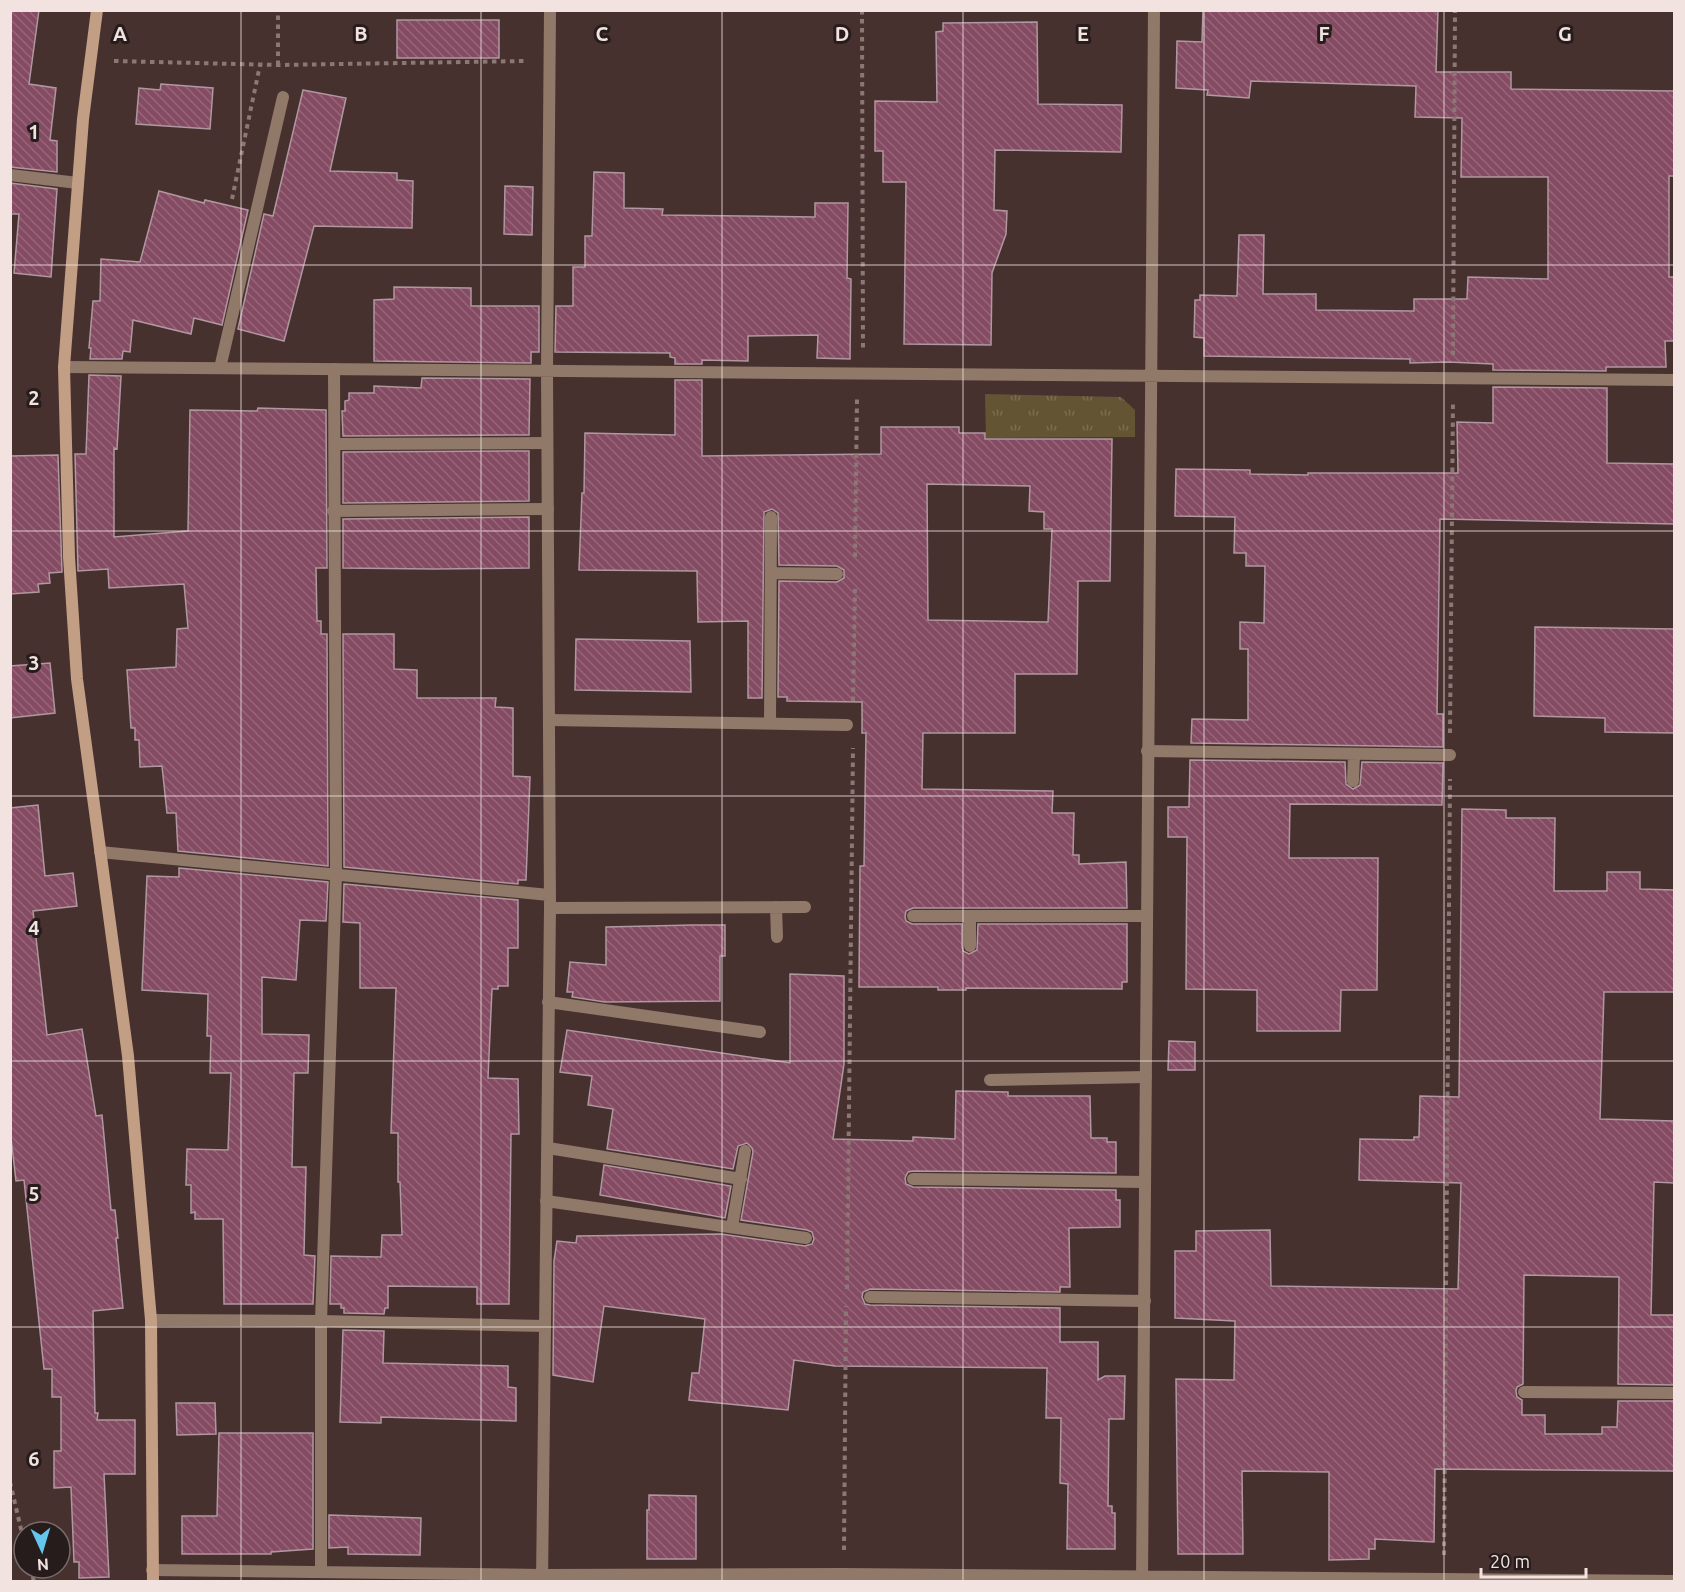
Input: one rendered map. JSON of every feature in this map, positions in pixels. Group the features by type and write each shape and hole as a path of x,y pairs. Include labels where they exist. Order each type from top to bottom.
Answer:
{"street":[{"path":"97,10 83,119 64,367 69,557 77,679 128,1056 151,1320 153,1576 321,1572 542,1578 843,1574 1142,1579 1674,1581"},
{"path":"542,1578 550,908 547,371 550,10"},
{"path":"1142,1579 1154,10"},
{"path":"220,368 283,97"},
{"path":"10,175 78,183"},
{"path":"64,367 1674,380"},
{"path":"321,1572 321,1321 336,875 334,369"},
{"path":"334,444 547,443"},
{"path":"333,511 548,508"},
{"path":"770,723 771,517"},
{"path":"771,573 837,574"},
{"path":"550,720 847,725"},
{"path":"1147,751 1450,755"},
{"path":"1353,781 1354,754"},
{"path":"100,852 549,895"},
{"path":"776,907 777,937"},
{"path":"550,908 805,907"},
{"path":"913,916 1146,916"},
{"path":"970,916 970,946"},
{"path":"548,1002 760,1032"},
{"path":"990,1080 1146,1077"},
{"path":"548,1148 741,1179"},
{"path":"732,1227 745,1151"},
{"path":"913,1179 1145,1182"},
{"path":"546,1201 806,1238"},
{"path":"870,1297 1145,1301"},
{"path":"151,1320 544,1326"},
{"path":"1524,1392 1674,1393"}],"path":[{"path":"278,10 278,65"},
{"path":"855,567 857,387 863,373 862,10"},
{"path":"1443,1579 1455,10"},
{"path":"92,60 278,65 551,61"},
{"path":"853,711 855,579"},
{"path":"843,1574 853,747"},
{"path":"10,1482 19,1520"}],"green space":[{"path":"985,394 1121,397 1135,410 1135,437 986,438"}],"building":[{"path":"10,10 39,10 29,84 56,88 50,140 57,141 57,172 10,167"},
{"path":"1203,10 1438,10 1436,72 1511,72 1511,89 1674,91 1674,176 1669,176 1669,277 1674,277 1674,341 1665,341 1666,367 1606,367 1606,371 1493,370 1493,364 1410,363 1410,359 1204,356 1204,338 1194,337 1195,300 1200,300 1200,295 1237,296 1239,235 1264,235 1263,294 1316,294 1316,310 1414,311 1414,299 1467,299 1468,277 1548,279 1548,177 1461,177 1462,118 1415,117 1416,86 1251,81 1249,98 1207,95 1208,90 1176,88 1177,41 1202,42"},
{"path":"397,20 499,20 499,58 397,58"},
{"path":"1037,22 1038,104 1122,105 1121,152 995,150 994,210 1007,211 1006,234 992,273 991,345 904,344 906,182 883,182 883,151 875,151 875,101 937,102 936,32 943,31 943,23"},
{"path":"161,84 213,88 210,129 136,124 139,88 160,90"},
{"path":"303,90 346,98 330,171 397,173 397,180 413,181 412,228 314,226 284,341 238,329 264,214 273,216"},
{"path":"594,172 624,173 624,208 663,209 662,215 815,217 815,203 848,203 847,278 851,279 850,359 817,358 818,335 748,336 748,361 702,360 702,364 675,364 675,358 670,357 670,353 555,352 556,306 573,306 573,267 585,267 585,236 592,236"},
{"path":"10,183 57,189 51,277 14,273 19,214 10,214"},
{"path":"505,186 533,187 532,235 504,234"},
{"path":"159,191 204,203 205,200 248,210 222,325 194,318 191,334 133,320 130,352 123,351 122,359 90,359 93,301 100,301 101,259 140,262"},
{"path":"394,287 471,288 471,306 539,306 539,352 531,352 531,363 374,361 374,300 394,299"},
{"path":"89,375 121,376 117,449 114,448 114,537 188,531 190,410 257,411 258,408 326,410 327,568 316,568 317,621 321,621 321,634 327,634 328,866 178,851 176,813 167,813 162,766 140,767 139,740 135,740 135,728 131,728 127,670 176,667 177,629 188,628 184,584 109,588 108,569 78,571 75,454 86,454"},
{"path":"422,378 530,379 529,435 343,436 342,411 345,411 345,401 349,400 349,393 374,393 374,386 421,388"},
{"path":"675,380 702,380 702,456 881,454 881,427 959,427 959,433 985,433 985,439 1112,439 1110,581 1078,581 1077,674 1015,674 1015,733 923,733 922,789 1053,791 1052,813 1074,813 1073,855 1079,855 1079,864 1126,862 1127,908 913,908 906,911 905,917 906,921 912,924 962,924 962,947 963,951 969,954 977,950 978,924 1127,924 1127,982 1122,982 1122,989 966,988 966,990 938,990 938,987 859,987 860,866 864,866 866,733 862,733 862,702 787,701 787,697 778,697 779,581 837,582 844,578 844,570 837,566 779,565 778,513 772,509 764,512 762,698 748,698 748,621 698,622 697,571 579,570 585,433 675,435","holes":["927,484 1030,486 1029,511 1044,512 1044,529 1052,529 1048,622 928,620"]},
{"path":"1493,387 1607,388 1607,463 1674,464 1674,524 1440,519 1437,714 1443,714 1443,747 1191,743 1192,719 1248,720 1248,649 1240,649 1240,622 1264,623 1265,566 1246,566 1246,553 1234,553 1235,517 1175,516 1176,469 1250,470 1250,474 1308,475 1308,473 1458,473 1457,422 1493,423"},
{"path":"529,451 529,501 343,503 343,452"},
{"path":"58,455 62,572 49,573 50,583 38,584 39,592 10,594 10,456"},
{"path":"529,517 529,568 343,568 343,519"},
{"path":"1535,627 1674,629 1674,733 1605,732 1605,718 1534,716"},
{"path":"343,634 394,634 394,669 417,670 417,698 496,698 495,707 513,708 513,776 530,777 526,880 518,880 518,884 344,867"},
{"path":"576,639 690,641 691,692 575,690"},
{"path":"50,663 55,713 10,718 10,666"},
{"path":"1190,760 1345,762 1346,784 1353,789 1360,785 1362,762 1443,763 1442,805 1290,804 1289,858 1378,858 1377,990 1341,990 1340,1031 1257,1031 1257,990 1186,989 1187,837 1168,837 1168,807 1189,807"},
{"path":"38,805 45,876 73,873 77,906 33,911 47,1035 82,1029 96,1116 102,1115 111,1210 115,1210 118,1238 116,1238 123,1308 93,1311 95,1413 98,1413 97,1420 135,1420 135,1474 104,1474 109,1577 79,1578 79,1562 74,1562 71,1487 54,1488 54,1451 61,1451 61,1397 52,1397 52,1369 44,1369 24,1180 16,1181 10,1129 10,808"},
{"path":"1462,809 1506,810 1506,818 1555,818 1554,891 1607,891 1607,872 1640,872 1640,889 1674,890 1674,992 1604,992 1600,1119 1674,1121 1674,1183 1654,1182 1651,1315 1674,1315 1674,1385 1618,1384 1619,1277 1524,1275 1523,1384 1517,1387 1516,1391 1517,1397 1522,1400 1522,1415 1545,1415 1545,1434 1602,1434 1602,1427 1617,1427 1618,1401 1674,1401 1674,1471 1435,1469 1434,1542 1375,1539 1375,1549 1369,1549 1369,1559 1329,1560 1329,1472 1242,1471 1243,1554 1178,1554 1176,1379 1234,1380 1235,1321 1175,1318 1175,1251 1196,1251 1196,1231 1270,1230 1271,1286 1458,1289 1461,1183 1359,1180 1360,1139 1414,1140 1414,1137 1419,1137 1420,1096 1459,1097"},
{"path":"179,868 328,882 326,921 300,920 296,980 262,977 262,1034 309,1035 308,1073 294,1073 292,1167 306,1167 304,1255 315,1256 313,1304 224,1304 223,1219 195,1219 195,1212 191,1213 191,1185 186,1185 187,1149 228,1150 231,1073 210,1073 211,1036 207,1036 208,994 142,990 147,876 179,877"},
{"path":"344,884 518,900 518,948 508,948 508,986 498,986 498,989 492,989 488,1078 518,1079 519,1134 511,1134 509,1304 477,1304 477,1287 388,1286 388,1308 385,1308 384,1314 344,1313 341,1304 330,1304 331,1256 381,1257 382,1235 402,1235 400,1182 398,1182 398,1133 391,1133 396,988 360,988 360,923 343,922"},
{"path":"725,925 725,956 720,956 720,1001 605,1002 572,997 573,992 567,992 570,962 606,965 606,927"},
{"path":"790,974 844,976 844,1064 833,1139 913,1141 913,1137 955,1139 956,1091 1008,1092 1008,1096 1090,1096 1091,1138 1107,1138 1107,1142 1116,1142 1116,1173 913,1171 908,1172 905,1178 906,1184 913,1187 1116,1190 1116,1200 1120,1200 1120,1227 1069,1228 1070,1287 1060,1287 1060,1292 870,1289 863,1292 862,1297 865,1304 870,1305 1060,1308 1060,1342 1098,1342 1098,1380 1105,1376 1125,1376 1124,1419 1109,1419 1108,1506 1112,1506 1112,1513 1115,1513 1115,1549 1067,1549 1068,1484 1060,1483 1061,1418 1046,1418 1047,1368 835,1366 794,1360 788,1410 689,1400 692,1373 699,1373 705,1319 604,1306 593,1382 553,1375 554,1261 557,1241 576,1243 577,1236 721,1234 805,1246 812,1244 814,1239 812,1232 807,1230 741,1220 753,1152 747,1143 738,1146 733,1169 607,1149 613,1109 588,1105 592,1076 560,1072 567,1030 790,1063"},
{"path":"1169,1041 1195,1042 1195,1070 1168,1070"},
{"path":"604,1165 731,1186 725,1218 600,1195"},
{"path":"343,1330 384,1331 383,1363 508,1366 508,1387 516,1388 516,1421 381,1417 381,1423 340,1422"},
{"path":"176,1403 215,1403 216,1434 177,1435"},
{"path":"219,1433 313,1433 313,1549 271,1552 271,1554 182,1554 182,1516 217,1516"},
{"path":"649,1495 696,1496 696,1559 647,1559"},
{"path":"329,1515 421,1518 420,1555 348,1554 348,1547 329,1548"}]}
